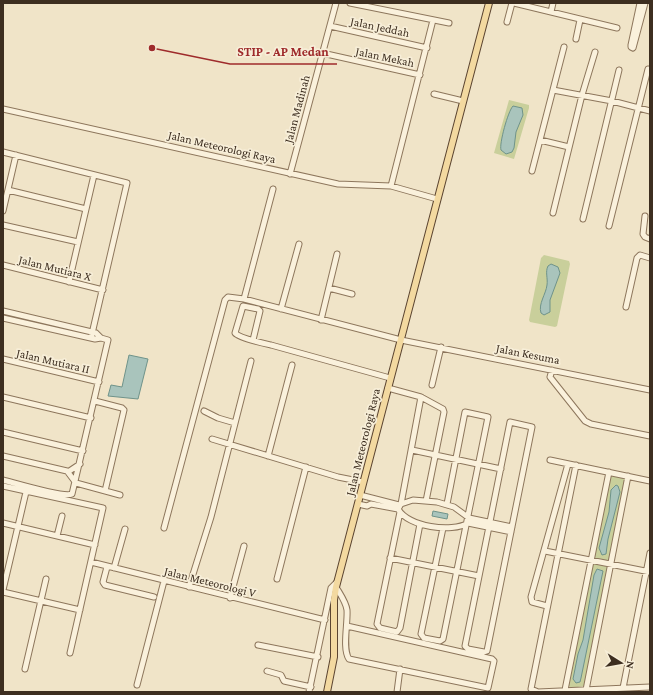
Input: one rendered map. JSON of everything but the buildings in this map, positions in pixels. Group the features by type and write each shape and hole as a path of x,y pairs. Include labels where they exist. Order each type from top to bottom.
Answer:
{"main road":[{"name":"Jalan Meteorologi Raya","path":"327,691 334,657 334,600 336,585 489,3"}],"street":[{"name":"Jalan Madinah","path":"290,174 336,3"},
{"path":"350,3 449,23"},
{"path":"507,22 513,3 617,28"},
{"path":"550,12 553,3"},
{"path":"640,3 630,45 633,48 644,3"},
{"path":"391,186 433,20"},
{"path":"576,39 580,20"},
{"name":"Jalan Jeddah","path":"330,26 427,48"},
{"path":"532,171 564,47"},
{"path":"553,213 582,95 595,52"},
{"name":"Jalan Mekah","path":"322,53 420,75"},
{"path":"609,226 648,69"},
{"path":"583,218 619,70"},
{"path":"553,90 612,101 650,111"},
{"path":"434,94 463,101"},
{"name":"Jalan Meteorologi Raya","path":"3,109 338,184 391,186 437,199"},
{"path":"540,140 569,147"},
{"path":"3,152 128,183 91,338"},
{"path":"3,211 16,155"},
{"path":"69,282 94,175"},
{"path":"8,190 86,209"},
{"path":"244,299 273,190"},
{"path":"645,216 643,234 645,237 650,239"},
{"path":"3,225 78,242"},
{"path":"281,309 299,244"},
{"path":"321,320 337,254"},
{"path":"626,307 637,258 640,255 650,258"},
{"name":"Jalan Mutiara X","path":"3,266 103,290"},
{"path":"329,288 352,294"},
{"name":"Jalan Kesuma","path":"164,528 225,300 229,297 244,299 401,340 650,390"},
{"path":"253,340 260,310 243,306 235,333 253,340 390,378"},
{"path":"3,311 92,332 108,340 76,484 72,494 70,495 3,480"},
{"path":"3,318 91,338 103,338"},
{"path":"432,385 441,347"},
{"name":"Jalan Mutiara II","path":"3,359 99,382"},
{"path":"190,587 230,445 250,362"},
{"path":"268,456 292,366"},
{"path":"552,370 550,378 585,421 591,424 650,436"},
{"path":"388,388 421,397 440,407 444,412 426,501"},
{"path":"3,397 91,418"},
{"path":"420,524 400,628 397,632 380,628 377,624 412,450 421,397"},
{"path":"95,401 122,408 124,410 105,491"},
{"path":"204,411 218,418 235,423"},
{"path":"443,528 421,634 424,638 440,641 443,639 488,417 465,412 447,504"},
{"path":"510,422 532,427 487,651 484,652 468,649 465,646 500,469 510,422"},
{"path":"3,432 83,451"},
{"path":"212,439 306,467 364,482"},
{"path":"412,450 500,469"},
{"path":"3,456 68,472 76,484 120,495"},
{"path":"550,460 650,481"},
{"path":"68,472 80,464"},
{"path":"547,606 532,602 531,600 568,464"},
{"path":"576,465 531,689 538,692 650,687"},
{"path":"277,579 306,467"},
{"path":"565,690 609,472"},
{"path":"586,690 628,476"},
{"path":"3,486 104,508 70,653"},
{"path":"26,492 3,591 80,610"},
{"path":"360,495 371,502 400,508 420,524 443,528 462,527 468,521"},
{"path":"400,508 413,500 447,504 460,510 468,521 511,529"},
{"path":"358,504 367,506 371,502"},
{"path":"57,536 62,516"},
{"path":"3,523 95,545"},
{"path":"114,568 125,529"},
{"path":"230,598 244,546"},
{"path":"545,551 648,571"},
{"path":"623,688 648,571 650,553"},
{"path":"390,558 479,576"},
{"name":"Jalan Meteorologi V","path":"91,562 230,598 324,620"},
{"path":"107,567 102,582 105,585 154,597"},
{"path":"25,669 46,579"},
{"path":"137,685 164,581"},
{"path":"267,671 281,675 284,681 310,690 331,588 336,585 346,607 347,654 349,659 488,688 494,661 492,659 347,626"},
{"path":"258,645 318,657"},
{"path":"396,692 400,669"}],"green space":[{"path":"509,100 529,105 514,159 494,153"},
{"path":"544,255 569,261 570,264 557,326 555,327 530,322 529,320 541,258"},
{"path":"613,475 625,479 610,559 607,561 596,559 594,556 610,478"},
{"path":"595,563 608,567 585,686 571,688 568,685 592,565"}],"water":[{"path":"513,106 522,108 523,115 516,132 514,148 512,152 506,154 501,150 501,141 506,121"},
{"path":"551,264 558,267 560,273 550,300 550,312 544,315 540,310 547,285 547,268"},
{"path":"129,355 148,359 138,399 108,396 111,385 122,387"},
{"path":"616,485 618,486 620,492 608,539 606,554 602,555 599,548 609,512 611,490"},
{"path":"433,511 448,514 447,519 432,516"},
{"path":"597,569 603,571 581,678 580,682 576,683 573,679 578,654 583,640 594,575"}],"place":[{"name":"STIP - AP Medan","path":"152,48"}]}
